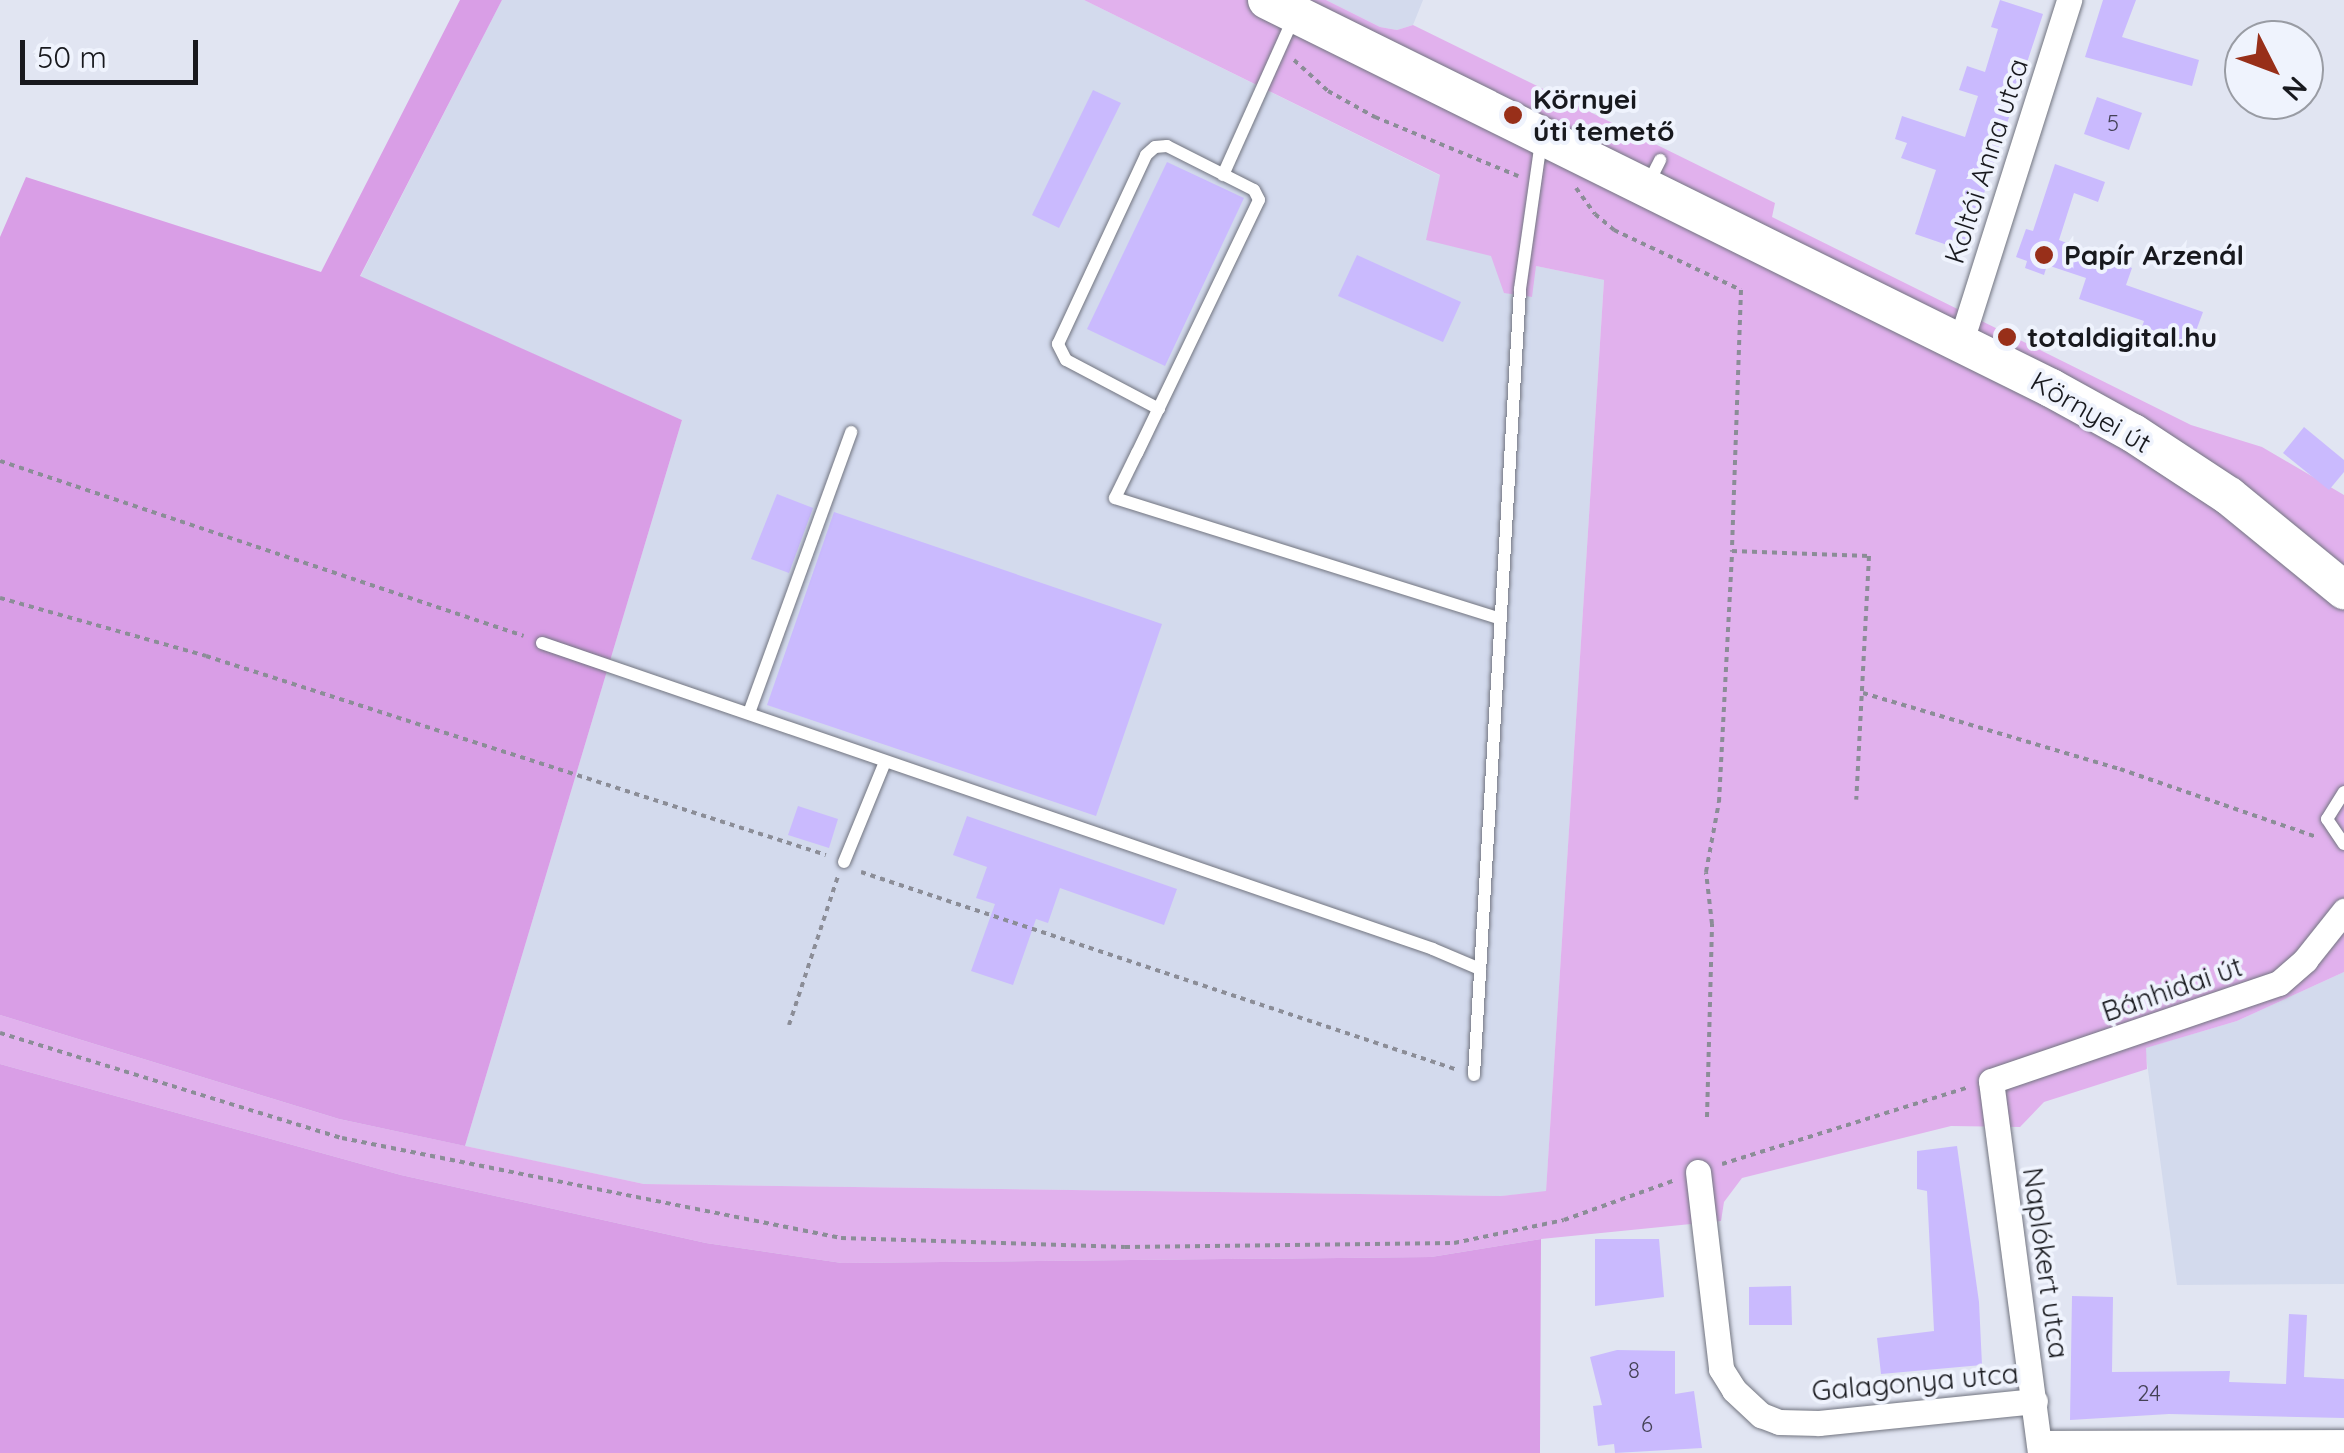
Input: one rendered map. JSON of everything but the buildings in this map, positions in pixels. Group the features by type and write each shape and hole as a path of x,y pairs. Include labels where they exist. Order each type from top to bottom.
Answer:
{"main road":[{"name":"Környei út","path":"1282,19 1542,134 1654,173 1763,242 2133,433 2200,476 2344,590"}],"street":[{"name":"Koltói Anna utca","path":"1961,341 2069,0"},
{"name":"Bánhidai út","path":"1991,1082 2278,984 2305,960 2344,911"},
{"name":"Naplókert utca","path":"1991,1082 2040,1448"},
{"name":"Galagonya utca","path":"1698,1172 1722,1369 1734,1390 1761,1415 1779,1422 1819,1423 2035,1401"},
{"path":"2040,1448 2344,1442"}],"lane":[{"path":"1224,175 1282,19"},
{"path":"1474,1075 1520,290 1542,134"},
{"path":"1159,409 1066,360 1058,344 1146,155 1154,147 1167,146 1254,190 1259,200 1159,409 1115,498 1500,620"},
{"path":"749,712 851,432"},
{"path":"542,643 1433,949 1480,969"},
{"path":"844,862 885,762"},
{"path":"2344,792 2326,819 2344,844"}],"path":[{"path":"1282,19 1304,74 1328,91 1375,117 1534,182"},
{"path":"1614,230 1742,290 1719,802 1706,872 1712,924 1707,1116"},
{"path":"0,461 542,643"},
{"path":"1732,551 1869,556 1856,800"},
{"path":"0,598 206,656 844,862 869,876 1474,1075"},
{"path":"1862,692 2120,769 2325,840"},
{"path":"789,1025 844,862"},
{"path":"0,1033 342,1138 841,1238 1124,1247 1454,1242 1564,1220 1698,1172 1991,1082"}],"shaded area":[{"path":"460,0 502,0 360,276 682,420 465,1146 339,1119 0,1015 0,237 26,177 321,272"},
{"path":"502,0 1084,0 1441,176 1536,266 1604,280 1546,1192 1501,1196 644,1184 465,1146 682,420 360,277"},
{"path":"1084,0 1326,0 1380,27 1397,30 1413,25 1775,203 1772,217 2191,425 2262,447 2344,495 2344,972 2237,1021 2146,1048 2147,1069 2044,1102 2020,1127 1951,1126 1742,1178 1724,1202 1721,1221 1541,1239 1431,1257 842,1263 706,1243 401,1175 0,1064 0,1015 339,1119 644,1184 1501,1196 1546,1191 1604,280 1536,266 1532,297 1504,293 1491,256 1426,240 1440,175"},
{"path":"1326,0 1423,0 1413,25 1397,30 1380,27"},
{"path":"2344,972 2344,1284 2177,1285 2145,1048 2237,1021"},
{"path":"0,1064 401,1175 706,1243 842,1263 1431,1257 1541,1239 1540,1453 0,1453"}],"place":[{"name":"Környei úti temető","path":"1513,115"},
{"name":"Papír Arzenál","path":"2044,255"},
{"name":"totaldigital.hu","path":"2007,337"}]}
